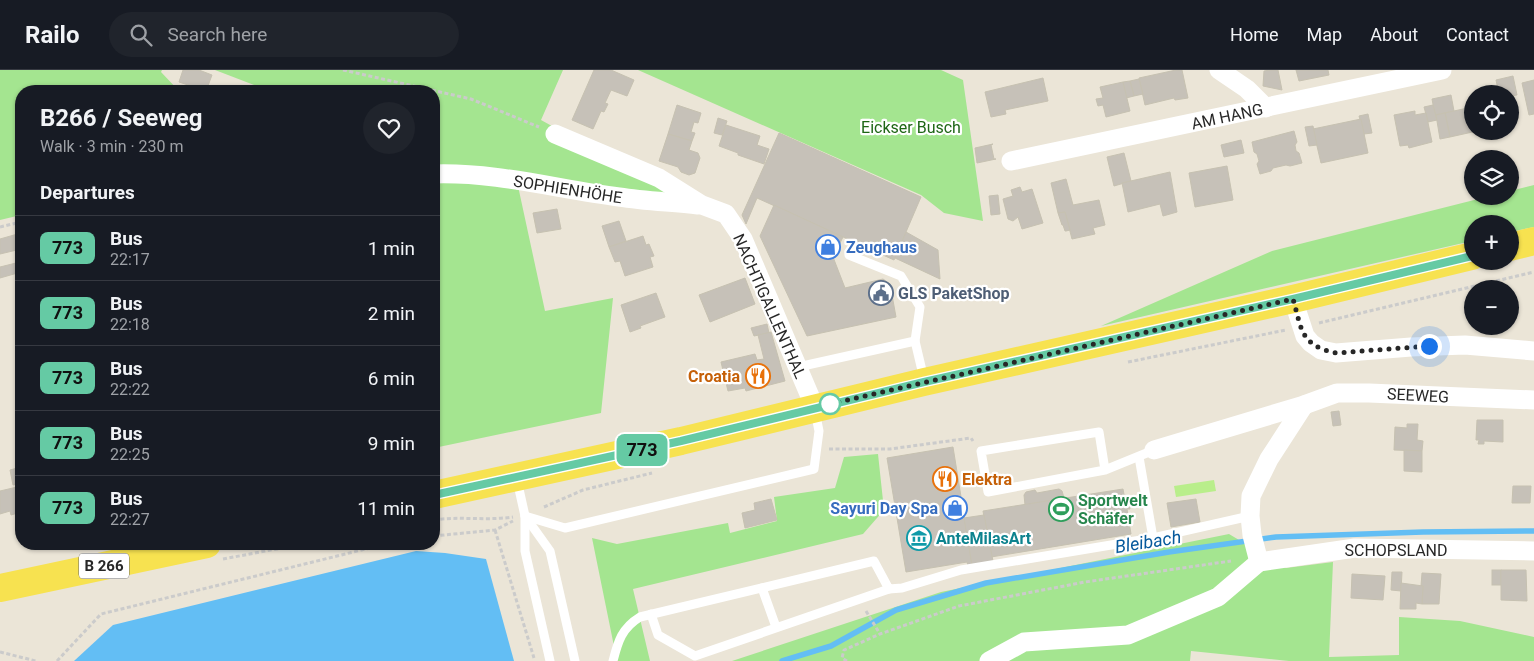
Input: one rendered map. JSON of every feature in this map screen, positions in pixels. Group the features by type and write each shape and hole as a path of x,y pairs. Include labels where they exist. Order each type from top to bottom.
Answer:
{"main road":[{"path":"1519,245 1534,241"},
{"path":"440,494 681,441 924,382 1293,299 1464,258"},
{"name":"B 266","path":"0,588 179,550"}],"street":[{"path":"1218,70 1247,88 1266,108"},
{"name":"AM HANG","path":"1011,162 1442,70"},
{"name":"NACHTIGALLENTHAL","path":"554,134 659,178 702,205 726,214 743,239 815,408"},
{"name":"SOPHIENHÖHE","path":"440,174 458,173 618,197 702,205"},
{"path":"1293,299 1305,336 1321,350 1336,353 1465,345 1534,351"},
{"name":"SEEWEG","path":"1147,453 1304,405 1337,393 1534,400"},
{"path":"989,661 1024,642 1128,636 1218,597 1255,547 1250,516 1251,496 1269,459 1304,405"},
{"name":"SCHOPSLAND","path":"1255,547 1534,551"}],"lane":[{"path":"849,255 901,276 920,307 915,341 924,382"},
{"path":"798,367 915,341"},
{"path":"525,516 565,528 814,469 819,431 815,408"},
{"path":"1106,470 1099,432 981,451 988,492 1106,470 1147,453 1153,538"},
{"path":"516,478 525,516 525,551 550,661"},
{"path":"525,516 550,552 575,661"},
{"path":"651,614 658,634 695,656 889,589 902,588 961,570 1153,538 1250,516"},
{"path":"613,661 618,642 629,624 640,617 651,614 874,561 889,589"},
{"path":"762,588 776,627"}],"path":[{"path":"343,70 410,85"},
{"path":"440,92 472,99 554,134"},
{"path":"0,227 15,223"},
{"path":"1125,362 1301,327 1534,272"},
{"path":"843,448 890,449 970,438 981,451"},
{"path":"440,519 492,520 525,516 583,490 659,471"},
{"path":"440,535 495,530 534,661"},
{"path":"847,661 842,658 844,650 880,634 959,606 1075,584 1233,560 1255,547"},
{"path":"57,661 100,614 361,550"},
{"path":"867,613 880,634"},
{"path":"0,652 36,661"}],"green space":[{"path":"0,70 162,70 161,72 173,85 15,85 15,216 0,220"},
{"path":"215,70 563,70 541,120 670,191 666,199 440,169 440,85 254,85"},
{"name":"Eickser Busch","path":"638,70 941,70 963,80 983,221 944,213 921,195"},
{"path":"440,178 518,186 545,311 613,298 601,413 440,447"},
{"path":"1534,185 1534,227 1519,230 1519,215 1464,215 1464,243 1101,326 1272,251 1464,203 1464,205 1519,205 1519,189"},
{"path":"878,454 884,510 863,534 633,589 650,661 617,661 592,538 617,544 728,523 730,533 777,521 774,497 835,488 844,457"},
{"path":"1214,480 1216,491 1176,497 1174,486"},
{"path":"1229,534 1286,568 1333,562 1329,657 1399,655 1399,617 1460,621 1534,637 1534,661 1289,661 1191,651 1190,661 732,661 941,592"}],"water":[{"path":"416,551 486,559 514,661 74,661 113,625"}],"building":[{"path":"183,70 199,70 212,75 208,85 188,85 179,82"},
{"path":"594,70 611,70 634,80 627,96 611,90 605,103 608,104 604,112 601,111 593,129 572,120"},
{"path":"1182,70 1188,98 1175,100 1174,98 1145,105 1139,78"},
{"path":"1278,70 1282,90 1263,86 1264,71"},
{"path":"1296,70 1328,70 1329,75 1299,81"},
{"path":"1513,76 1515,85 1497,85 1496,80"},
{"path":"1043,78 1048,101 1005,110 1006,114 991,117 985,92"},
{"path":"1139,79 1143,94 1134,96 1130,81"},
{"path":"1534,80 1534,114 1529,115 1522,83"},
{"path":"1130,81 1134,96 1126,98 1123,82"},
{"path":"1123,82 1130,111 1106,117 1103,105 1098,106 1096,99 1103,98 1100,87"},
{"path":"1451,95 1454,111 1435,115 1432,99"},
{"path":"677,105 701,113 698,123 694,122 691,132 695,133 692,141 668,134"},
{"path":"1433,105 1437,120 1428,122 1424,107"},
{"path":"1464,109 1464,134 1450,137 1445,113"},
{"path":"1415,111 1415,115 1426,113 1432,142 1409,148 1408,145 1400,146 1394,115"},
{"path":"1445,113 1450,137 1440,139 1436,115"},
{"path":"1368,114 1372,133 1364,134 1359,116"},
{"path":"718,118 727,121 722,135 714,133"},
{"path":"1361,119 1368,153 1321,163 1313,129"},
{"path":"726,125 760,136 757,145 769,149 764,164 719,146"},
{"path":"1313,126 1317,145 1309,146 1305,127"},
{"path":"1294,131 1297,142 1295,145 1296,151 1299,153 1302,163 1273,168 1271,171 1260,174 1257,164 1259,161 1257,154 1254,152 1252,142"},
{"path":"779,133 921,197 894,260 757,198 746,224 742,215"},
{"path":"668,134 692,141 689,150 698,153 700,158 695,173 689,175 681,172 678,167 659,161"},
{"path":"1241,140 1244,153 1224,157 1221,145"},
{"path":"993,144 991,145 994,159 996,159 977,163 975,148"},
{"path":"1124,153 1131,181 1114,186 1107,157"},
{"path":"1227,166 1233,200 1195,207 1189,173"},
{"path":"1170,172 1177,212 1163,216 1160,204 1128,212 1122,183"},
{"path":"1066,179 1073,205 1099,200 1105,225 1093,228 1095,234 1072,239 1065,212 1058,213 1051,183"},
{"path":"1020,187 1022,192 1032,189 1043,223 1022,229 1018,217 1013,221 1008,219 1003,199 1013,196 1011,190"},
{"path":"998,195 1000,214 991,215 989,196"},
{"path":"774,205 843,237 833,257 845,288 883,279 890,284 896,317 807,336 760,236"},
{"path":"557,209 561,229 537,233 533,213"},
{"path":"1065,212 1070,230 1066,231 1058,213"},
{"path":"619,221 626,241 609,247 602,226"},
{"path":"906,232 938,250 940,279 895,258"},
{"path":"15,235 15,250 0,254 0,239"},
{"path":"643,236 646,245 649,244 654,256 650,257 653,267 625,276 620,261 615,262 609,247"},
{"path":"15,263 15,274 0,278 0,267"},
{"path":"745,278 755,304 710,322 699,295"},
{"path":"656,293 665,317 640,326 641,328 630,332 621,305"},
{"path":"767,324 769,333 754,336 751,328"},
{"path":"771,332 785,381 746,391 745,388 728,391 721,362 755,354 757,360 764,359 758,335"},
{"path":"1339,411 1341,425 1333,426 1331,412"},
{"path":"1477,420 1503,420 1503,442 1484,441 1484,444 1478,444 1479,440 1476,440"},
{"path":"1407,424 1418,424 1417,440 1423,441 1422,451 1394,450 1395,427 1407,428"},
{"path":"953,447 972,565 968,566 967,562 906,572 887,458"},
{"path":"1404,450 1422,451 1422,472 1404,471"},
{"path":"15,469 15,484 13,485 10,470"},
{"path":"1513,486 1531,486 1530,503 1512,503"},
{"path":"15,487 15,514 11,515 10,511 0,514 0,491"},
{"path":"1059,489 1062,491 1064,498 1025,505 1024,495 1026,492 1035,490 1037,493"},
{"path":"1123,489 1126,505 1129,505 1130,509 1127,509 1131,534 991,557 983,511"},
{"path":"771,499 777,520 745,528 742,513 755,510 754,503"},
{"path":"1196,499 1200,522 1171,527 1167,503"},
{"path":"984,515 993,561 972,565 964,518"},
{"path":"1492,570 1501,570 1501,585 1492,585"},
{"path":"1501,570 1526,570 1527,601 1501,600"},
{"path":"1392,572 1402,572 1401,591 1391,590"},
{"path":"1422,573 1441,574 1439,604 1422,604"},
{"path":"1352,574 1385,576 1383,600 1351,598"},
{"path":"1401,583 1423,586 1422,604 1416,603 1416,609 1400,609"}],"waterway":[{"name":"Bleibach","path":"782,661 831,646 896,610 986,583 1169,552 1276,537 1423,532 1534,531"}],"bus line":[{"name":"773","path":"440,494 681,441 924,382 1293,299 1464,258"}],"place":[{"name":"Zeughaus","path":"828,247"},
{"name":"GLS PaketShop","path":"881,293"},
{"name":"Croatia","path":"758,376"},
{"name":"Elektra","path":"945,479"},
{"name":"Sayuri Day Spa","path":"955,508"},
{"name":"Sportwelt Schäfer","path":"1061,509"},
{"name":"AnteMilasArt","path":"919,538"}],"route":[{"path":"830,404 1293,299 1305,336 1321,350 1336,353 1429,346"}]}
